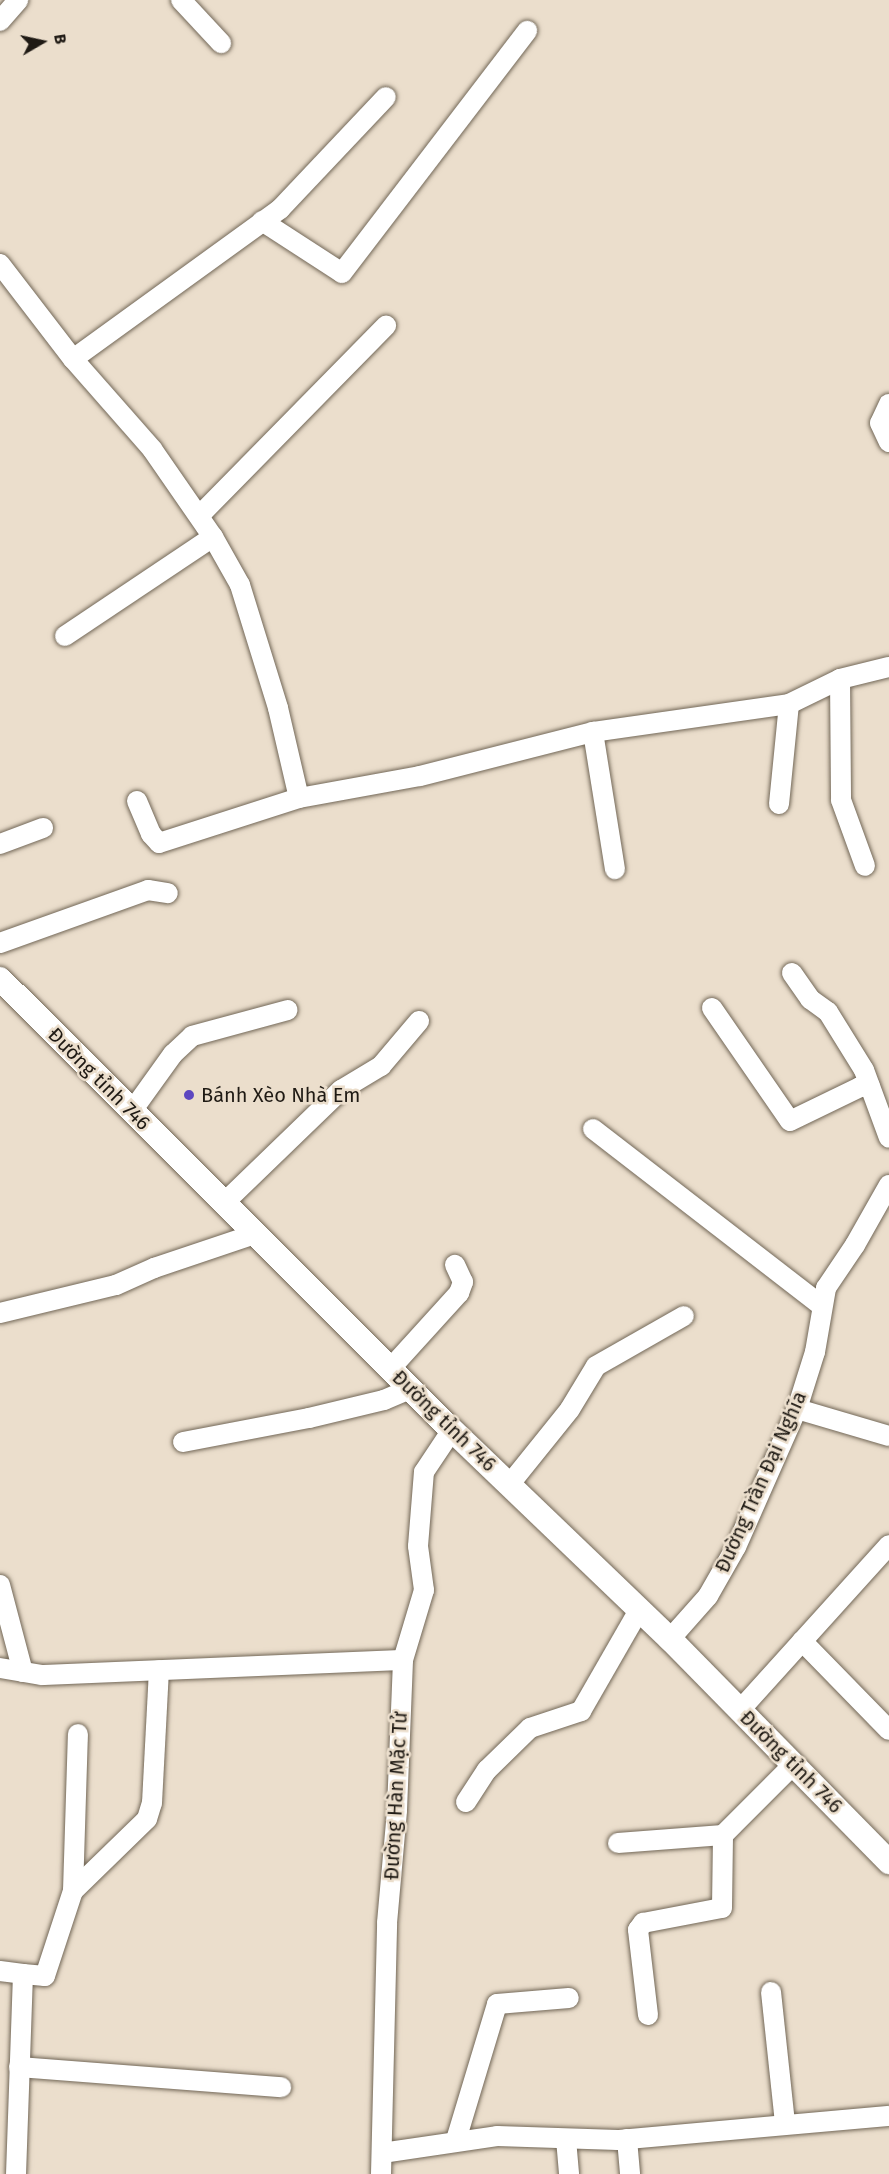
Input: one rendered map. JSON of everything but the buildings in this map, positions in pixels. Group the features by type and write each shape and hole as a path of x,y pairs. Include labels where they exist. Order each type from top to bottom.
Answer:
{"main road":[{"name":"Đường tỉnh 746","path":"0,979 410,1389 670,1639 889,1862"}],"street":[{"path":"0,21 18,0"},
{"path":"182,0 221,43"},
{"path":"262,221 342,273 527,31"},
{"path":"73,359 280,208 386,97"},
{"path":"0,264 73,359 152,449 213,537 240,585 278,708 299,798"},
{"path":"199,516 386,326"},
{"path":"889,404 880,423 889,442"},
{"path":"65,636 213,537"},
{"path":"137,801 151,834 159,843 299,798 420,776 593,732 789,704 840,679 889,667"},
{"path":"840,679 842,800 865,866"},
{"path":"779,804 789,704"},
{"path":"593,732 615,869"},
{"path":"0,844 43,828"},
{"path":"0,943 148,890 168,893"},
{"path":"792,973 810,999 828,1012 864,1070 889,1138"},
{"path":"712,1008 790,1121 860,1087 870,1086"},
{"path":"132,1111 173,1054 192,1036 288,1010"},
{"path":"224,1203 341,1090 381,1066 419,1021"},
{"path":"593,1129 821,1305"},
{"name":"Đường Trần Đại Nghĩa","path":"670,1639 708,1596 735,1547 797,1408 815,1352 821,1305 826,1288 855,1245 889,1185"},
{"path":"0,1313 116,1285 154,1268 255,1234"},
{"path":"390,1369 459,1293 463,1282 455,1265"},
{"path":"509,1485 570,1409 596,1366 684,1316"},
{"path":"183,1442 374,1402 410,1389"},
{"path":"797,1408 889,1436"},
{"name":"Đường Hàn Mặc Tử","path":"381,2174 387,1923 397,1810 403,1659 424,1590 418,1546 424,1472 452,1430"},
{"path":"740,1710 888,1547"},
{"path":"0,1585 23,1672"},
{"path":"466,1803 487,1770 536,1723 581,1711 639,1610"},
{"path":"802,1641 889,1730"},
{"path":"0,1668 42,1675 403,1659"},
{"path":"73,1891 147,1819 152,1803 159,1670"},
{"path":"0,1971 45,1976 73,1891 78,1734"},
{"path":"618,1843 723,1835 793,1764"},
{"path":"648,2015 638,1930 643,1923 722,1908 723,1835"},
{"path":"16,2174 22,1974"},
{"path":"771,1992 785,2124"},
{"path":"456,2140 497,2004 569,1998"},
{"path":"19,2067 281,2087"},
{"path":"382,2153 456,2140 497,2136 627,2139 889,2116"},
{"path":"566,2139 569,2174"},
{"path":"627,2139 630,2174"}],"place":[{"name":"Bánh Xèo Nhà Em","path":"189,1095"}]}
